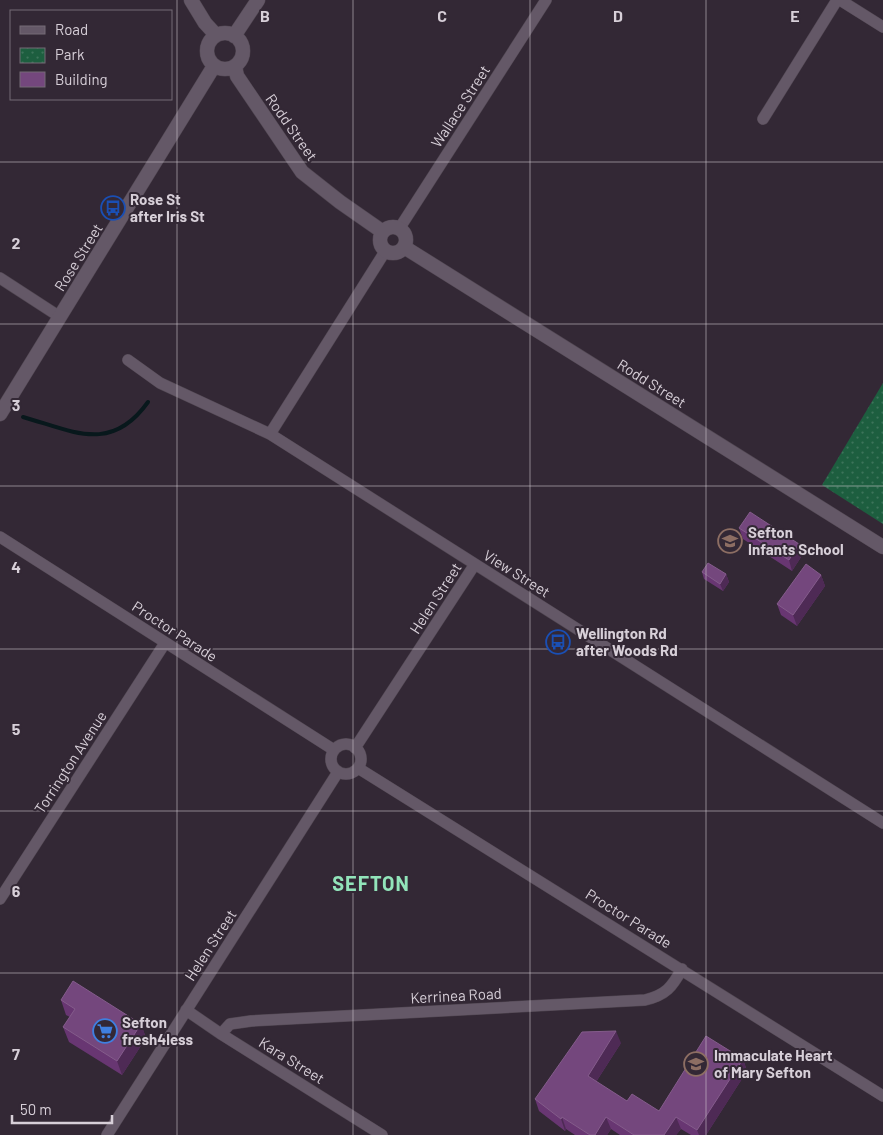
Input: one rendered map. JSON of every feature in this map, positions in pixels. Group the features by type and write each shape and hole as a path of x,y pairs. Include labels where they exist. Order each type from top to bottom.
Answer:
{"street":[{"path":"191,0 205,23 216,35"},
{"path":"234,36 258,0"},
{"name":"Wallace Street","path":"399,229 546,0"},
{"path":"763,119 839,0 883,26"},
{"path":"228,33 234,36 239,40 243,51 239,62 226,70 214,66 208,60 206,48 216,35 228,33"},
{"name":"Rose Street","path":"0,414 214,66"},
{"name":"Rodd Street","path":"235,66 237,76 302,172 325,191 383,232"},
{"path":"392,227 399,229 406,236 404,247 395,252 386,250 380,241 383,232 392,227"},
{"name":"Rodd Street","path":"404,247 883,547"},
{"path":"270,434 386,250"},
{"path":"0,278 60,317"},
{"name":"View Street","path":"128,360 160,384 270,434 883,823"},
{"name":"Proctor Parade","path":"0,536 334,750"},
{"name":"Helen Street","path":"355,748 475,564"},
{"name":"Torrington Avenue","path":"0,899 165,643"},
{"path":"344,744 349,744 355,748 360,754 361,759 358,768 350,774 338,772 332,764 331,758 334,750 344,744"},
{"name":"Proctor Parade","path":"358,768 883,1096"},
{"name":"Helen Street","path":"107,1135 338,772"},
{"name":"Kerrinea Road","path":"221,1034 230,1024 251,1021 646,1000 660,997 673,985 682,969"},
{"name":"Kara Street","path":"186,1010 382,1135"}],"green space":[{"path":"883,383 883,524 822,485"}],"building":[{"path":"750,512 799,544 789,560 739,528"},
{"path":"708,563 726,574 720,584 702,572"},
{"path":"806,564 821,575 793,615 777,604"},
{"name":"Sefton fresh4less","path":"73,981 141,1024 117,1061 63,1027 75,1009 61,1000"},
{"path":"616,1031 588,1076 627,1101 632,1094 659,1111 706,1036 743,1059 697,1130 676,1117 664,1135 634,1135 606,1117 595,1135 590,1135 562,1117 561,1119 535,1099 582,1032"}],"waterway":[{"path":"23,417 75,432 105,433 120,428 134,418 148,402"}],"place":[{"name":"Rose St after Iris St","path":"113,208"},
{"name":"Sefton Infants School","path":"730,541"},
{"name":"Wellington Rd after Woods Rd","path":"558,642"},
{"name":"Sefton fresh4less","path":"105,1031"},
{"name":"Immaculate Heart of Mary Sefton","path":"696,1064"}],"district":[{"name":"SEFTON","path":"371,883"}]}
